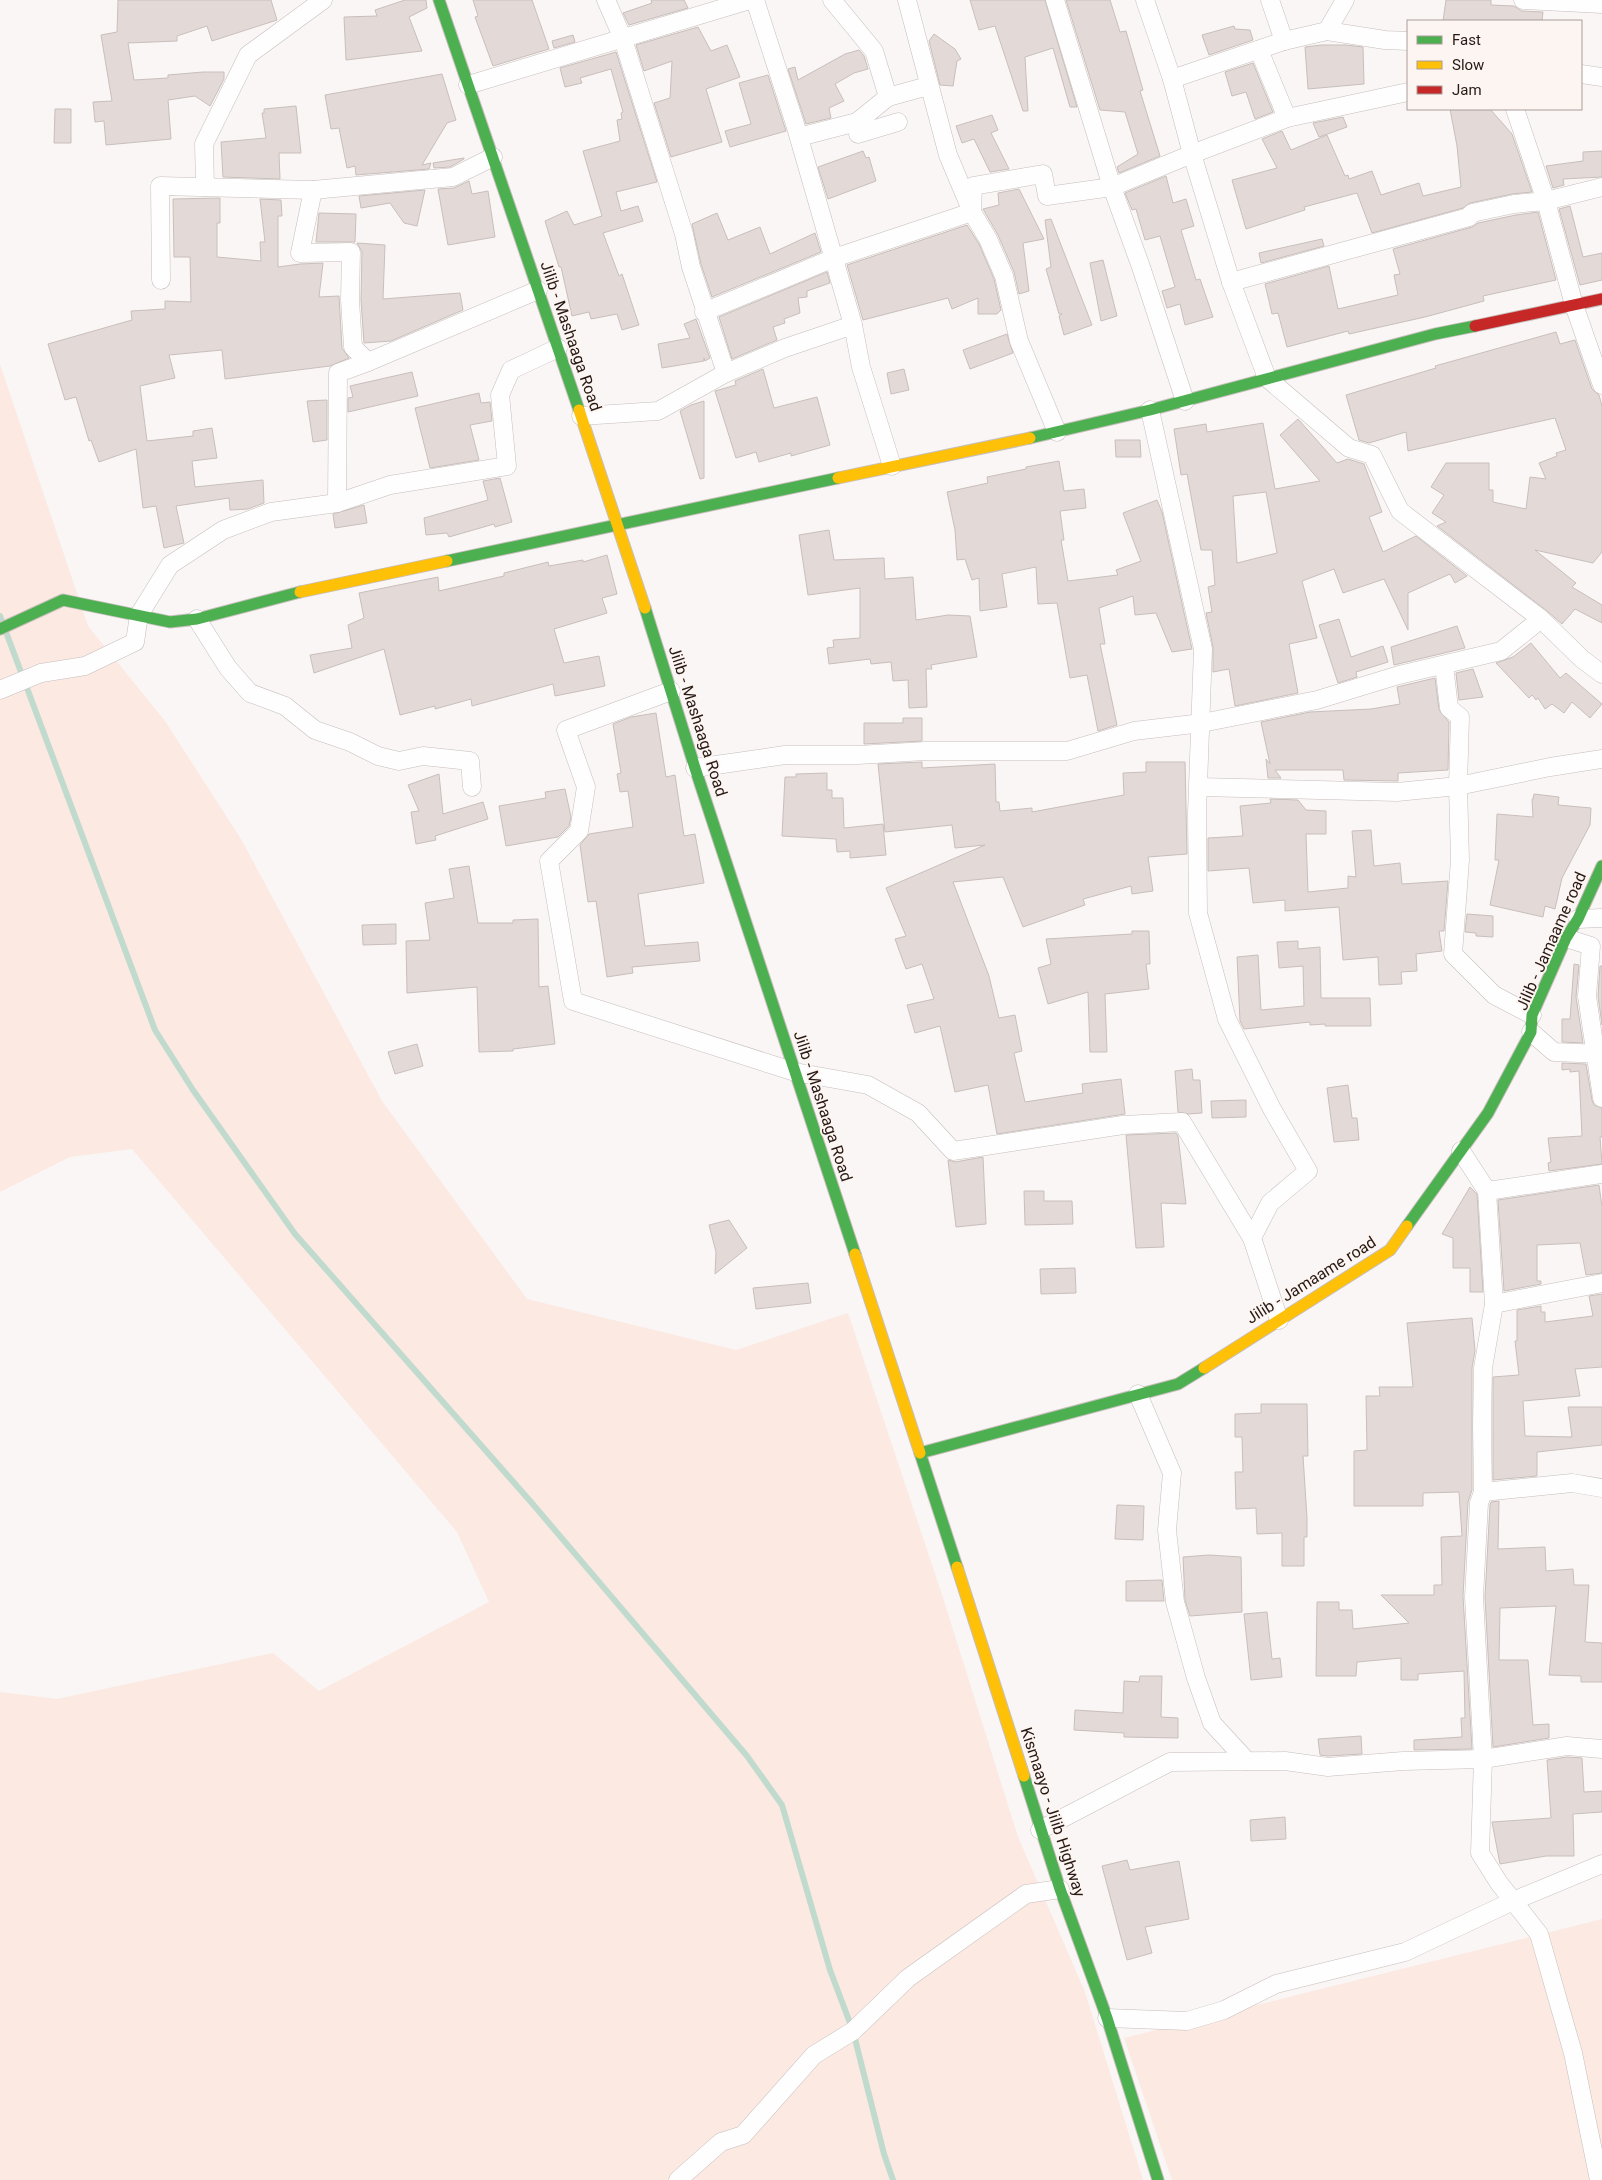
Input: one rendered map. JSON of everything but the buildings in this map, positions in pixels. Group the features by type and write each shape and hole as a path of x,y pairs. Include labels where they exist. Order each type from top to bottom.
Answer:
{"main road":[{"name":"Jilib - Mashaaga Road","path":"439,0 618,526 695,768 920,1453"},
{"path":"0,629 62,600 170,622 197,619 298,592 1057,432 1185,401 1435,334 1602,299"},
{"name":"Jilib - Jamaame road","path":"920,1453 1178,1384 1390,1250 1488,1113 1532,1024 1566,938 1578,919 1602,866"},
{"name":"Kismaayo - Jilib Highway","path":"920,1453 1040,1830 1107,2018 1158,2180"}],"street":[{"path":"205,187 204,144 248,55 322,0"},
{"path":"606,0 624,39 684,234 704,312 726,373"},
{"path":"468,85 750,0"},
{"path":"755,0 799,137 853,325 861,368 892,466"},
{"path":"832,0 874,51 888,97"},
{"path":"907,0 928,86 948,155 972,212 988,238 1004,276 1019,341 1057,432"},
{"path":"1054,0 1112,186 1185,401"},
{"path":"1145,0 1172,79 1192,154 1232,282 1267,378 1349,448 1372,455 1400,511 1541,619 1582,659 1602,674"},
{"path":"1270,0 1284,41"},
{"path":"1327,31 1345,0"},
{"path":"1522,0 1602,4"},
{"path":"1172,79 1284,41 1327,31 1385,40 1407,41"},
{"path":"1259,50 1287,118"},
{"path":"1582,74 1602,77"},
{"path":"799,137 857,122 888,97 928,86"},
{"path":"972,212 973,186 1043,174 1047,196 1112,186 1287,118 1407,92"},
{"path":"1515,110 1546,201 1574,305 1602,384"},
{"path":"857,122 858,134 898,122"},
{"path":"161,280 160,186 313,190 453,177 493,157"},
{"path":"1232,282 1469,217 1472,213 1514,204 1546,201 1602,187"},
{"path":"313,190 300,253 352,252 350,300 353,347 368,362"},
{"path":"704,312 834,258 972,212"},
{"path":"337,503 338,373 538,290"},
{"path":"581,416 658,411 726,373 786,348 853,325"},
{"path":"0,689 41,673 85,666 135,642 139,615 170,565 223,530 271,512 337,503 390,485 507,466 500,394 511,370 558,348"},
{"path":"1150,410 1203,649 1198,913 1227,1019 1272,1109 1308,1171 1270,1203 1252,1238"},
{"path":"197,619 228,668 250,693 285,706 315,730 350,742 378,756 399,761 423,756 470,761 472,787"},
{"path":"695,768 785,755 858,755 925,751 1067,751 1134,732 1202,723 1317,700 1399,675 1501,651 1541,619"},
{"path":"1444,665 1449,708 1460,717 1458,786 1460,860 1452,954 1494,995 1532,1024 1554,1052 1598,1054"},
{"path":"671,691 566,730 586,787 579,831 549,861 573,1001 795,1072 868,1085 918,1113 954,1151 1122,1125 1182,1122 1252,1238 1279,1320"},
{"path":"1199,787 1397,792 1458,786 1550,767 1602,759"},
{"path":"1578,919 1602,918"},
{"path":"1566,938 1591,946 1587,996 1598,1054 1602,1098"},
{"path":"1461,1151 1487,1191 1494,1304 1483,1368 1483,1492 1479,1503 1474,1597 1483,1759 1480,1853 1513,1901 1539,1934 1573,2053 1599,2180"},
{"path":"1487,1191 1602,1174"},
{"path":"1494,1304 1602,1283"},
{"path":"1138,1394 1172,1473 1168,1530 1174,1602 1196,1678 1212,1723 1247,1760"},
{"path":"1483,1492 1572,1483 1602,1488"},
{"path":"1040,1830 1170,1762 1284,1760 1328,1767 1403,1760 1483,1759 1567,1746 1602,1749"},
{"path":"1107,2018 1187,2020 1224,2010 1276,1984 1405,1952 1513,1901 1602,1864"},
{"path":"678,2180 722,2142 743,2135 814,2055 853,2032 908,1978 1026,1894 1060,1889"}],"shaded area":[{"path":"0,364 88,626 165,721 241,839 382,1101 527,1299 736,1350 848,1313 944,1601 1018,1837 1085,1992 1143,2180 0,2180 0,1692 57,1699 273,1653 319,1691 489,1602 457,1532 132,1149 70,1157 0,1192"},
{"path":"1602,1919 1602,2180 1172,2180 1124,2038"}],"waterway":[{"path":"0,616 155,1030 193,1090 295,1234 531,1502 747,1756 782,1805 830,1970 853,2031 884,2154 893,2180"}],"traffic: fast":[{"path":"439,0 579,410"},
{"path":"1030,438 1150,410 1435,334 1475,326"},
{"path":"447,561 838,478"},
{"path":"0,629 63,600 170,622 197,619 300,592"},
{"path":"645,608 695,768 855,1254"},
{"path":"1407,1226 1488,1113 1531,1032 1532,1015 1566,938 1578,919 1602,866"},
{"path":"957,1567 920,1453 1178,1384 1204,1368"},
{"path":"1024,1776 1060,1889 1107,2018 1158,2180"}],"traffic: slow":[{"path":"579,410 645,608"},
{"path":"838,478 1030,438"},
{"path":"300,592 447,561"},
{"path":"1204,1368 1390,1250 1407,1226"},
{"path":"855,1254 920,1453"},
{"path":"957,1567 1024,1776"}],"traffic: jam":[{"path":"1475,326 1602,299"}]}
